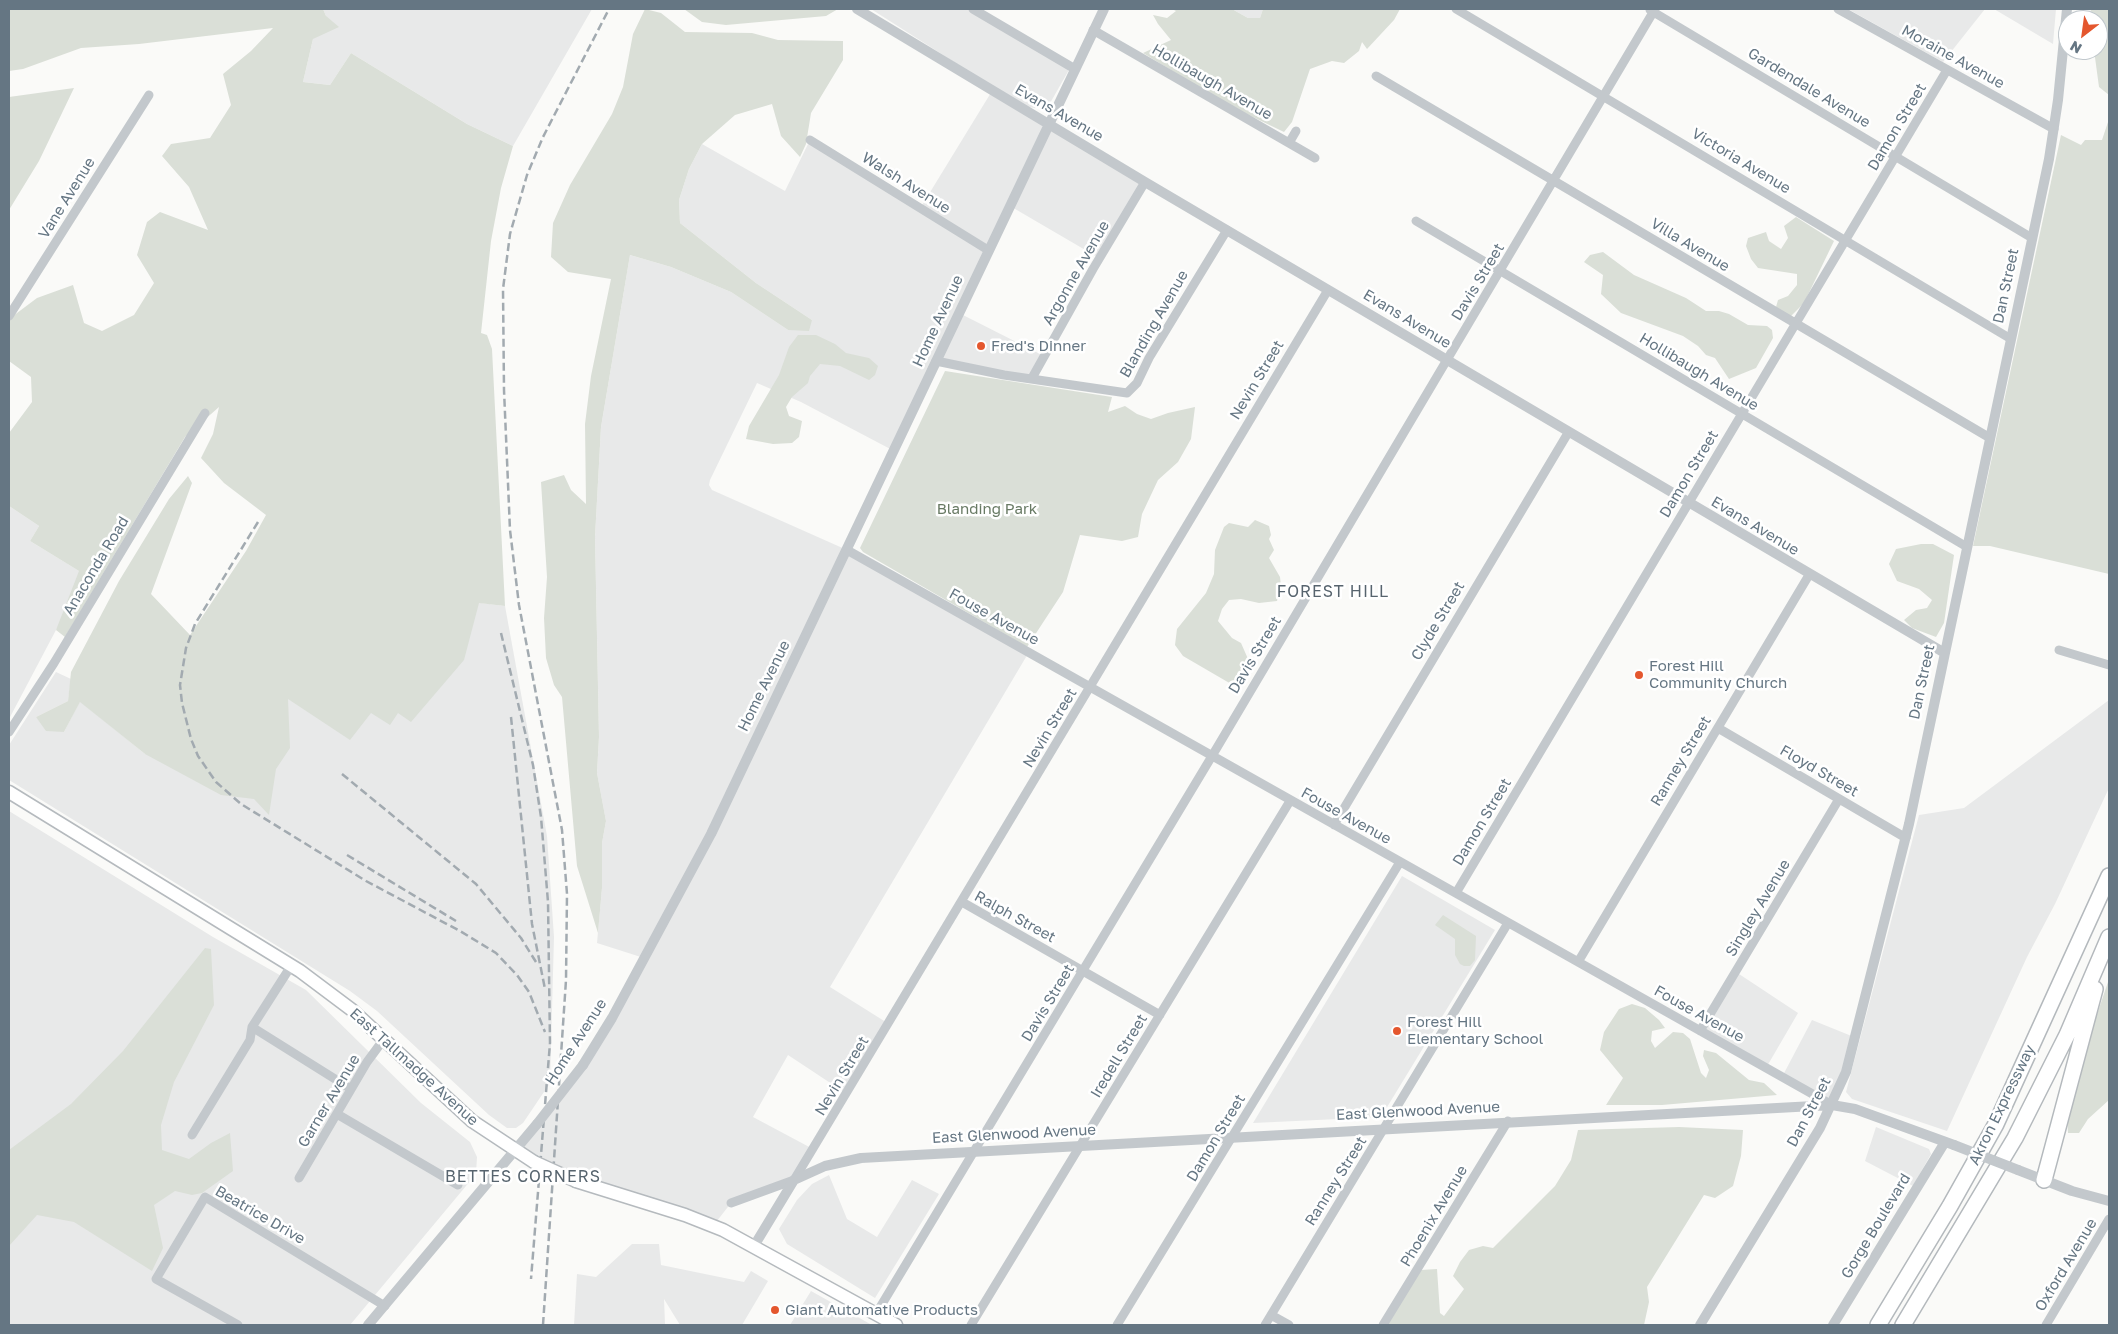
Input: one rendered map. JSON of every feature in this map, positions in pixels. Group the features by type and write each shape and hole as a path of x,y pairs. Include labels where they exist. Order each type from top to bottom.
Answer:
{"highway":[{"name":"Akron Expressway","path":"1878,1325 1950,1206 1996,1124 2109,876"},
{"name":"Akron Expressway","path":"1903,1325 2016,1138 2067,1036 2109,939"},
{"path":"2044,1180 2109,939"}],"main road":[{"name":"East Tallmadge Avenue","path":"9,792 291,966 345,1005 384,1039 456,1108 488,1133 534,1162 576,1181 685,1215 723,1230 896,1325"}],"street":[{"name":"Evans Avenue","path":"857,9 1688,504 1943,652"},
{"path":"973,9 1075,69"},
{"name":"Home Avenue","path":"368,1325 516,1151 583,1065 612,1018 712,834 1104,9"},
{"name":"Victoria Avenue","path":"1456,9 1846,239 2011,339"},
{"name":"Moraine Avenue","path":"1838,9 2054,129"},
{"name":"Dan Street","path":"1700,1325 1832,1105 1846,1072 1906,838 1943,652 2032,238 2054,129 2067,9"},
{"name":"Davis Street","path":"876,1314 1083,972 1446,360 1604,98 1652,10"},
{"name":"Gardendale Avenue","path":"1652,10 2032,238"},
{"name":"Hollibaugh Avenue","path":"1093,30 1316,158"},
{"name":"Damon Street","path":"1456,893 1947,70"},
{"name":"Villa Avenue","path":"1376,76 1990,438"},
{"name":"Vane Avenue","path":"9,316 149,95"},
{"path":"1289,143 1296,131"},
{"name":"Walsh Avenue","path":"810,140 988,250"},
{"name":"Argonne Avenue","path":"1032,378 1088,277 1145,182"},
{"name":"Hollibaugh Avenue","path":"1416,220 1967,547"},
{"name":"Blanding Avenue","path":"936,361 965,369 1127,392 1133,388 1227,230"},
{"name":"Nevin Street","path":"794,1180 1328,290"},
{"name":"Anaconda Road","path":"9,732 54,663 205,413"},
{"name":"Clyde Street","path":"1334,825 1568,432"},
{"name":"Fouse Avenue","path":"848,550 1832,1105"},
{"name":"Ranney Street","path":"1578,962 1809,575"},
{"path":"2059,650 2109,666"},
{"name":"Floyd Street","path":"1718,728 1906,838"},
{"name":"Singley Avenue","path":"1700,1032 1840,799"},
{"name":"Iredell Street","path":"970,1325 1290,801"},
{"name":"Damon Street","path":"1118,1325 1400,862"},
{"name":"Ralph Street","path":"962,902 1160,1015"},
{"name":"Ranney Street","path":"1265,1325 1508,923"},
{"path":"192,1135 250,1040 252,1027 291,966"},
{"path":"252,1027 351,1090"},
{"name":"Garner Avenue","path":"299,1178 351,1090 384,1039"},
{"name":"East Glenwood Avenue","path":"794,1180 835,1162 862,1158 1508,1121 1832,1105 1855,1109 2044,1180 2109,1201"},
{"path":"337,1114 458,1185"},
{"name":"Phoenix Avenue","path":"1383,1325 1508,1121"},
{"name":"Gorge Boulevard","path":"1833,1325 1949,1144"},
{"path":"730,1203 794,1180"},
{"path":"754,1246 794,1180"},
{"name":"Beatrice Drive","path":"238,1325 156,1279 206,1197 385,1306"},
{"name":"Oxford Avenue","path":"2046,1325 2109,1219"},
{"path":"1271,1315 1289,1325"}],"shaded area":[{"path":"323,9 592,9 513,146 467,124 351,53 330,85 303,82 313,39 326,16"},
{"path":"871,9 971,9 1070,68 1049,105 1035,108 1023,106"},
{"path":"1232,9 1263,9 1260,18 1248,18"},
{"path":"1848,9 1985,9 1943,62"},
{"path":"1994,9 2056,9 2053,44"},
{"path":"992,91 1145,182 1099,258 1010,206 959,313 1044,356 1032,378 936,362 896,452 801,402 757,383 710,480 709,485 712,490 847,550 1029,652 830,987 889,1024 847,1094 788,1055 753,1117 813,1149 794,1180 731,1203 713,1226 638,1200 516,1151 567,1086 644,958 597,943 602,888 602,843 606,821 597,773 599,737 595,537 601,427 630,255 671,267 731,292 788,330 812,320 756,283 680,223 679,200 689,169 702,144 785,191 810,140 921,207"},
{"path":"9,506 39,526 30,541 89,577 56,630 9,719"},
{"path":"434,597 505,606 547,836 554,937 550,1083 523,1123 516,1128 507,1128 489,1115 377,1011 350,991 9,780 9,745 56,672 71,679 68,701 36,717 64,732 80,701 145,754 224,720"},
{"path":"2109,700 2109,788 2055,904 2027,957 1947,1131 1852,1099 1846,1092 1919,815 1964,808"},
{"path":"9,811 213,937 306,990 421,1103 470,1142 477,1157 476,1174 350,1325 9,1325"},
{"path":"1402,876 1495,930 1381,1117 1253,1123"},
{"path":"1736,972 1798,1013 1766,1068 1700,1031"},
{"path":"1812,1020 1854,1037 1832,1105 1782,1077"},
{"path":"1876,1127 1929,1149 1931,1154 1913,1186 1865,1161"},
{"path":"829,1175 847,1219 877,1237 912,1180 939,1194 875,1298 787,1244 779,1229 797,1200 812,1184"},
{"path":"632,1244 659,1244 661,1265 744,1282 751,1271 768,1281 742,1325 680,1325 664,1299 665,1324 668,1325 574,1325 577,1274 596,1277"},
{"path":"811,1291 872,1325 790,1325"}],"green space":[{"path":"9,9 323,9 326,16 339,27 313,39 303,82 330,85 351,53 467,124 513,146 501,188 491,241 481,333 487,335 492,349 505,606 479,603 464,660 411,722 398,713 390,725 371,713 350,740 288,699 290,748 276,769 269,815 254,799 221,795 145,754 80,702 64,732 46,731 36,717 68,701 71,672 119,581 169,499 188,476 192,483 151,594 190,635 246,551 266,515 224,483 201,458 213,434 219,407 185,437 65,637 56,630 79,571 30,541 39,526 9,506 9,433 32,402 31,377 9,361 9,319 37,298 73,285 84,323 102,331 134,315 154,283 137,255 147,222 160,212 208,230 189,187 162,156 171,144 210,138 231,105 223,74 251,51 273,28 139,44 81,48 23,69 9,71"},
{"path":"645,9 661,13 685,32 752,33 778,40 843,41 843,60 811,113 806,144 800,157 781,136 772,104 735,115 702,144 689,169 679,200 680,223 756,283 812,320 809,331 788,330 731,292 671,267 630,255 601,427 595,537 599,737 597,773 606,821 602,843 602,888 598,933 577,866 562,697 554,685 546,658 544,618 547,577 541,482 564,475 571,490 586,504 585,424 591,376 611,279 568,272 551,257 553,223 570,185 612,114 623,87 633,34"},
{"path":"684,9 838,9 826,16 726,25 702,22"},
{"path":"1172,9 1232,9 1248,18 1260,18 1263,9 1400,9 1394,20 1367,49 1362,42 1359,51 1344,63 1332,61 1310,69 1292,122 1284,132 1228,105 1143,53 1171,40 1153,15 1167,18 1176,11"},
{"path":"2109,9 2109,95 2099,87 2095,60 2108,60 2108,10 2091,10"},
{"path":"74,88 39,161 9,210 9,97"},
{"path":"2109,119 2109,574 1990,546 1973,546 2061,135 2081,145 2085,140 2102,140"},
{"path":"1796,217 1834,241 1804,303 1790,317 1776,307 1778,300 1788,296 1797,285 1797,274 1758,268 1751,259 1746,246 1748,238 1766,232 1769,241 1781,249 1788,238 1784,226"},
{"path":"1603,252 1634,275 1686,298 1706,311 1719,311 1729,314 1748,325 1767,326 1772,330 1773,338 1756,368 1729,379 1715,358 1706,355 1698,346 1683,336 1621,313 1601,294 1603,275 1584,262 1590,255"},
{"path":"798,335 816,335 835,344 846,353 869,358 878,366 875,375 869,380 840,366 820,364 810,376 808,383 792,397 786,407 789,416 802,421 799,437 792,443 773,444 746,439 749,426 779,375 789,347"},
{"name":"Blanding Park","path":"945,371 1112,397 1108,412 1125,406 1137,414 1151,419 1195,407 1191,439 1178,462 1158,480 1142,514 1138,537 1122,541 1080,535 1063,592 1027,647 863,552 860,548"},
{"path":"1255,520 1269,526 1271,535 1269,539 1274,550 1269,558 1280,577 1281,586 1277,601 1259,603 1241,599 1229,600 1222,609 1218,621 1232,638 1241,643 1252,668 1238,688 1183,656 1175,645 1177,629 1206,593 1214,574 1215,550 1224,527 1229,523 1248,527"},
{"path":"1921,544 1933,544 1954,555 1944,623 1936,637 1912,628 1904,620 1916,610 1927,608 1932,600 1919,589 1897,581 1889,564 1896,549"},
{"path":"1443,915 1476,936 1475,960 1470,966 1460,964 1455,955 1455,939 1435,925"},
{"path":"205,948 211,949 214,1005 174,1082 161,1125 162,1150 189,1159 211,1143 230,1133 233,1171 202,1193 192,1195 175,1191 154,1205 163,1248 152,1271 74,1222 37,1215 9,1246 9,1150 71,1104 123,1051"},
{"path":"2109,979 2109,1100 2088,1119 2079,1133 2068,1133 2067,1115 2086,1047"},
{"path":"1632,1004 1645,1008 1665,1028 1652,1031 1651,1041 1655,1048 1673,1032 1683,1033 1690,1039 1701,1073 1706,1078 1709,1070 1703,1056 1704,1050 1716,1053 1749,1080 1764,1083 1777,1095 1662,1105 1606,1105 1623,1078 1600,1050 1604,1032 1619,1009"},
{"path":"1679,1127 1743,1130 1741,1156 1733,1186 1715,1198 1704,1195 1647,1287 1649,1302 1644,1325 1384,1325 1421,1270 1437,1269 1440,1313 1444,1316 1464,1289 1453,1276 1460,1262 1469,1250 1483,1246 1493,1248 1555,1186 1571,1160 1578,1130"}],"railway":[{"path":"543,1325 566,980 567,894 562,830 519,605 510,530 504,390 503,289 510,234 527,175 543,137 609,9"},
{"path":"258,522 195,624 186,648 180,685 182,703 191,739 198,756 216,782 241,804 366,881 460,931 496,953 517,975 529,992 545,1032"},
{"path":"501,633 533,765 541,817 548,902 550,1043 531,1279"},
{"path":"511,717 532,924 545,989"},
{"path":"342,774 476,884 521,938 536,962"},
{"path":"347,855 456,921"}],"place":[{"name":"Fred's Dinner","path":"981,346"},
{"name":"Forest Hill Community Church","path":"1639,675"},
{"name":"Forest Hill Elementary School","path":"1397,1031"},
{"name":"Giant Automative Products","path":"775,1310"}],"district":[{"name":"FOREST HILL","path":"1333,592"},
{"name":"BETTES CORNERS","path":"523,1177"}]}
